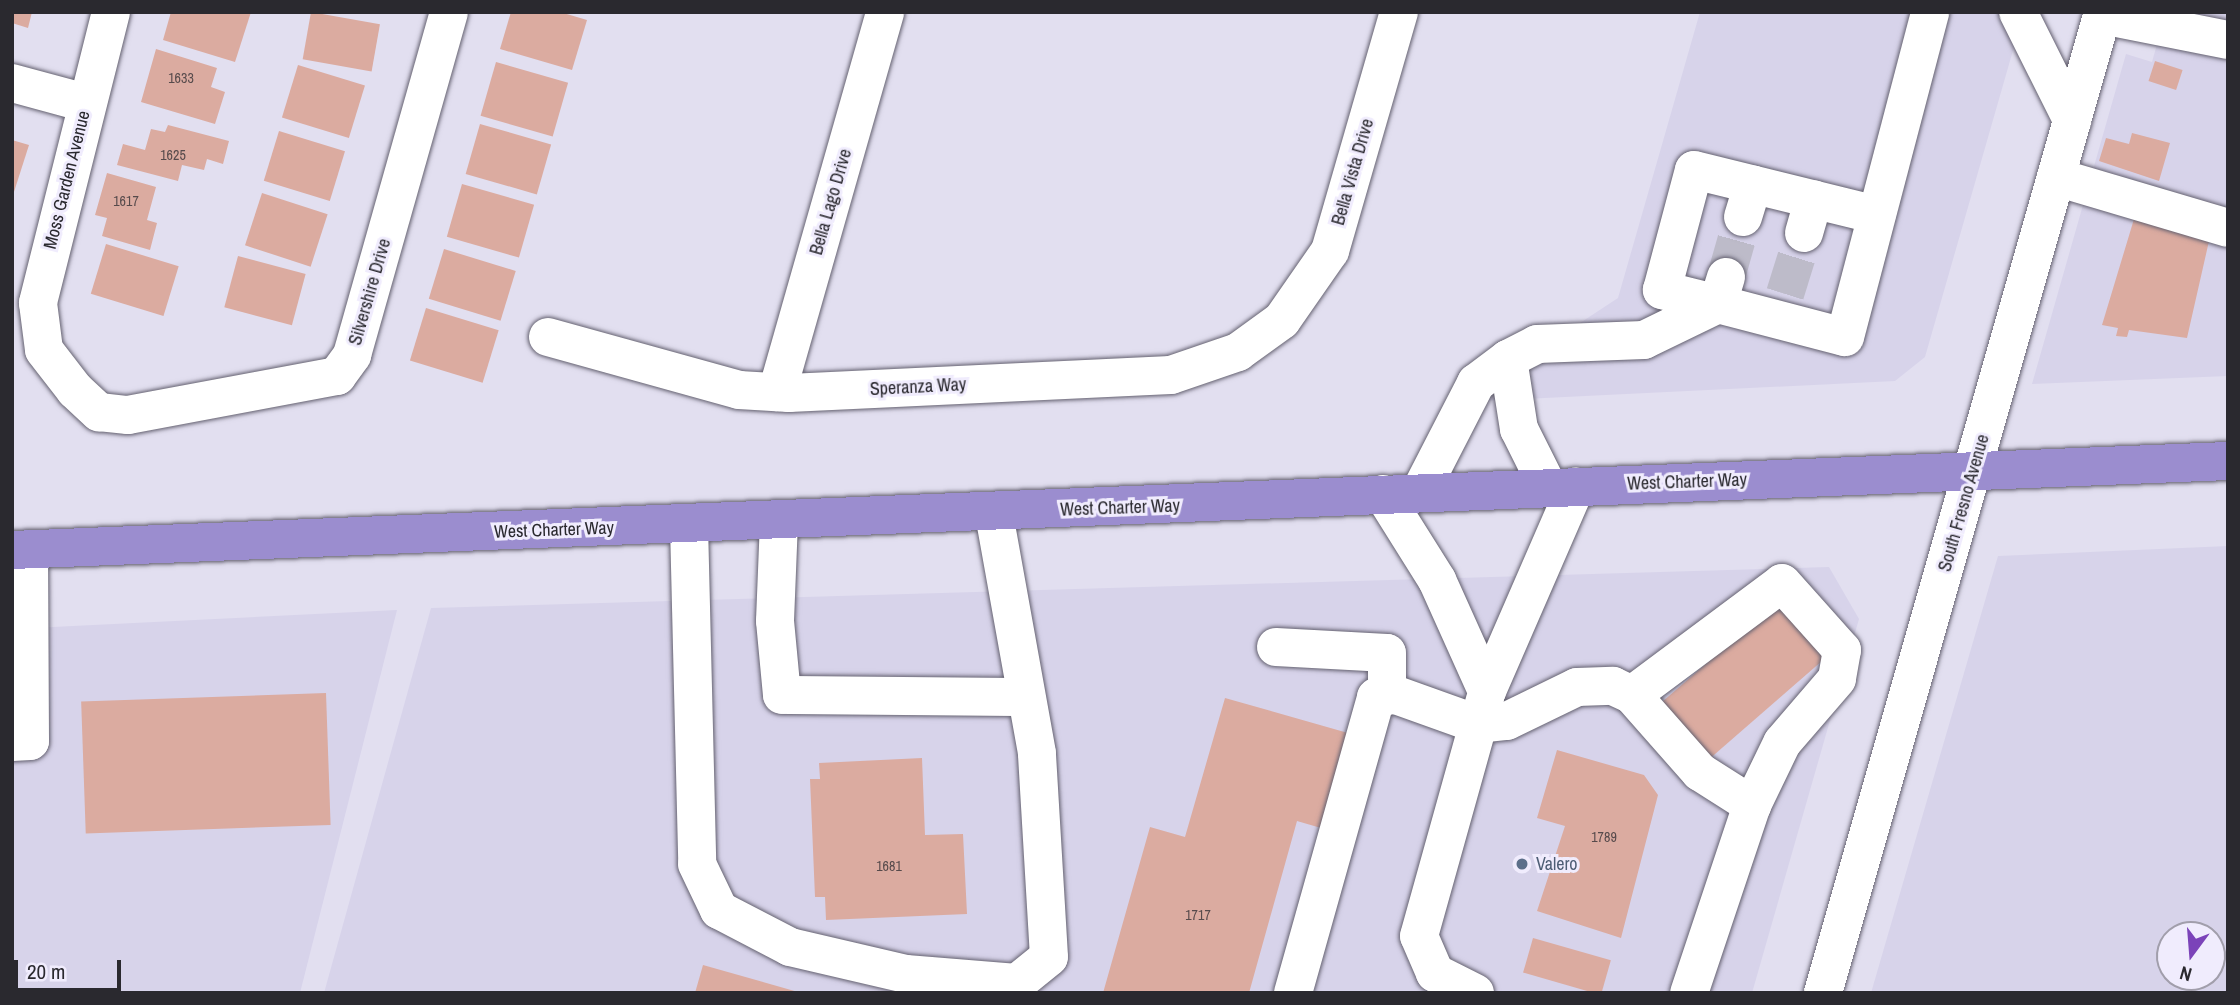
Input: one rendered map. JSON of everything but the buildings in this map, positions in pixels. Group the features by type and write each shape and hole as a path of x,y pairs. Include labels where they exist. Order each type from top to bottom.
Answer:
{"highway":[{"name":"West Charter Way","path":"21,550 994,513 1562,486 1973,473 2228,461"}],"street":[{"name":"Moss Garden Avenue","path":"44,349 38,303 86,103 111,12"},
{"name":"Silvershire Drive","path":"44,349 99,412 128,415 337,376 352,355 449,12"},
{"name":"Bella Lago Drive","path":"777,392 885,12"},
{"name":"Bella Vista Drive","path":"1282,320 1331,251 1399,12"},
{"path":"1877,215 1809,216 1748,200 1695,170 1662,290 1722,290 1782,307 1845,337 1877,215 1930,12"},
{"path":"2018,12 2072,120"},
{"path":"2103,14 2228,40"},
{"name":"South Fresno Avenue","path":"1823,993 2103,14"},
{"path":"12,83 86,103"},
{"path":"2056,177 2228,228"},
{"path":"1482,708 1437,580 1401,493 1476,383 1508,359 1537,344 1644,340 1722,290"},
{"name":"Speranza Way","path":"548,337 739,390 777,392 1171,375 1238,352 1282,320"},
{"path":"1475,993 1431,983 1419,936 1482,708 1562,486 1519,429 1508,359"},
{"path":"689,525 697,864 719,910 790,947 906,974 1017,983 1049,957 1037,752 994,513"},
{"path":"779,521 775,621 782,695 1026,697"},
{"path":"12,742 30,741 21,550"},
{"path":"1632,695 1782,583 1842,650 1837,679 1782,743 1752,805 1689,993"},
{"path":"1276,647 1387,653 1387,696"},
{"path":"1293,993 1376,697 1387,696 1482,708 1507,721 1577,687 1613,686 1632,695 1700,772 1752,805"}],"shaded area":[{"path":"1700,12 2024,12 1925,357 1895,381 1460,402 1618,298"},
{"path":"2166,12 2228,12 2228,376 2032,384 2126,54 2152,62"},
{"path":"2228,546 2228,993 1871,993 1998,556"},
{"path":"1829,567 1859,619 1752,993 324,993 431,608"},
{"path":"397,610 300,993 12,993 12,629"}],"tunnel":[{"path":"1726,277 1743,217"},
{"path":"1785,294 1804,233"}],"place":[{"name":"Valero","path":"1522,864"}]}
